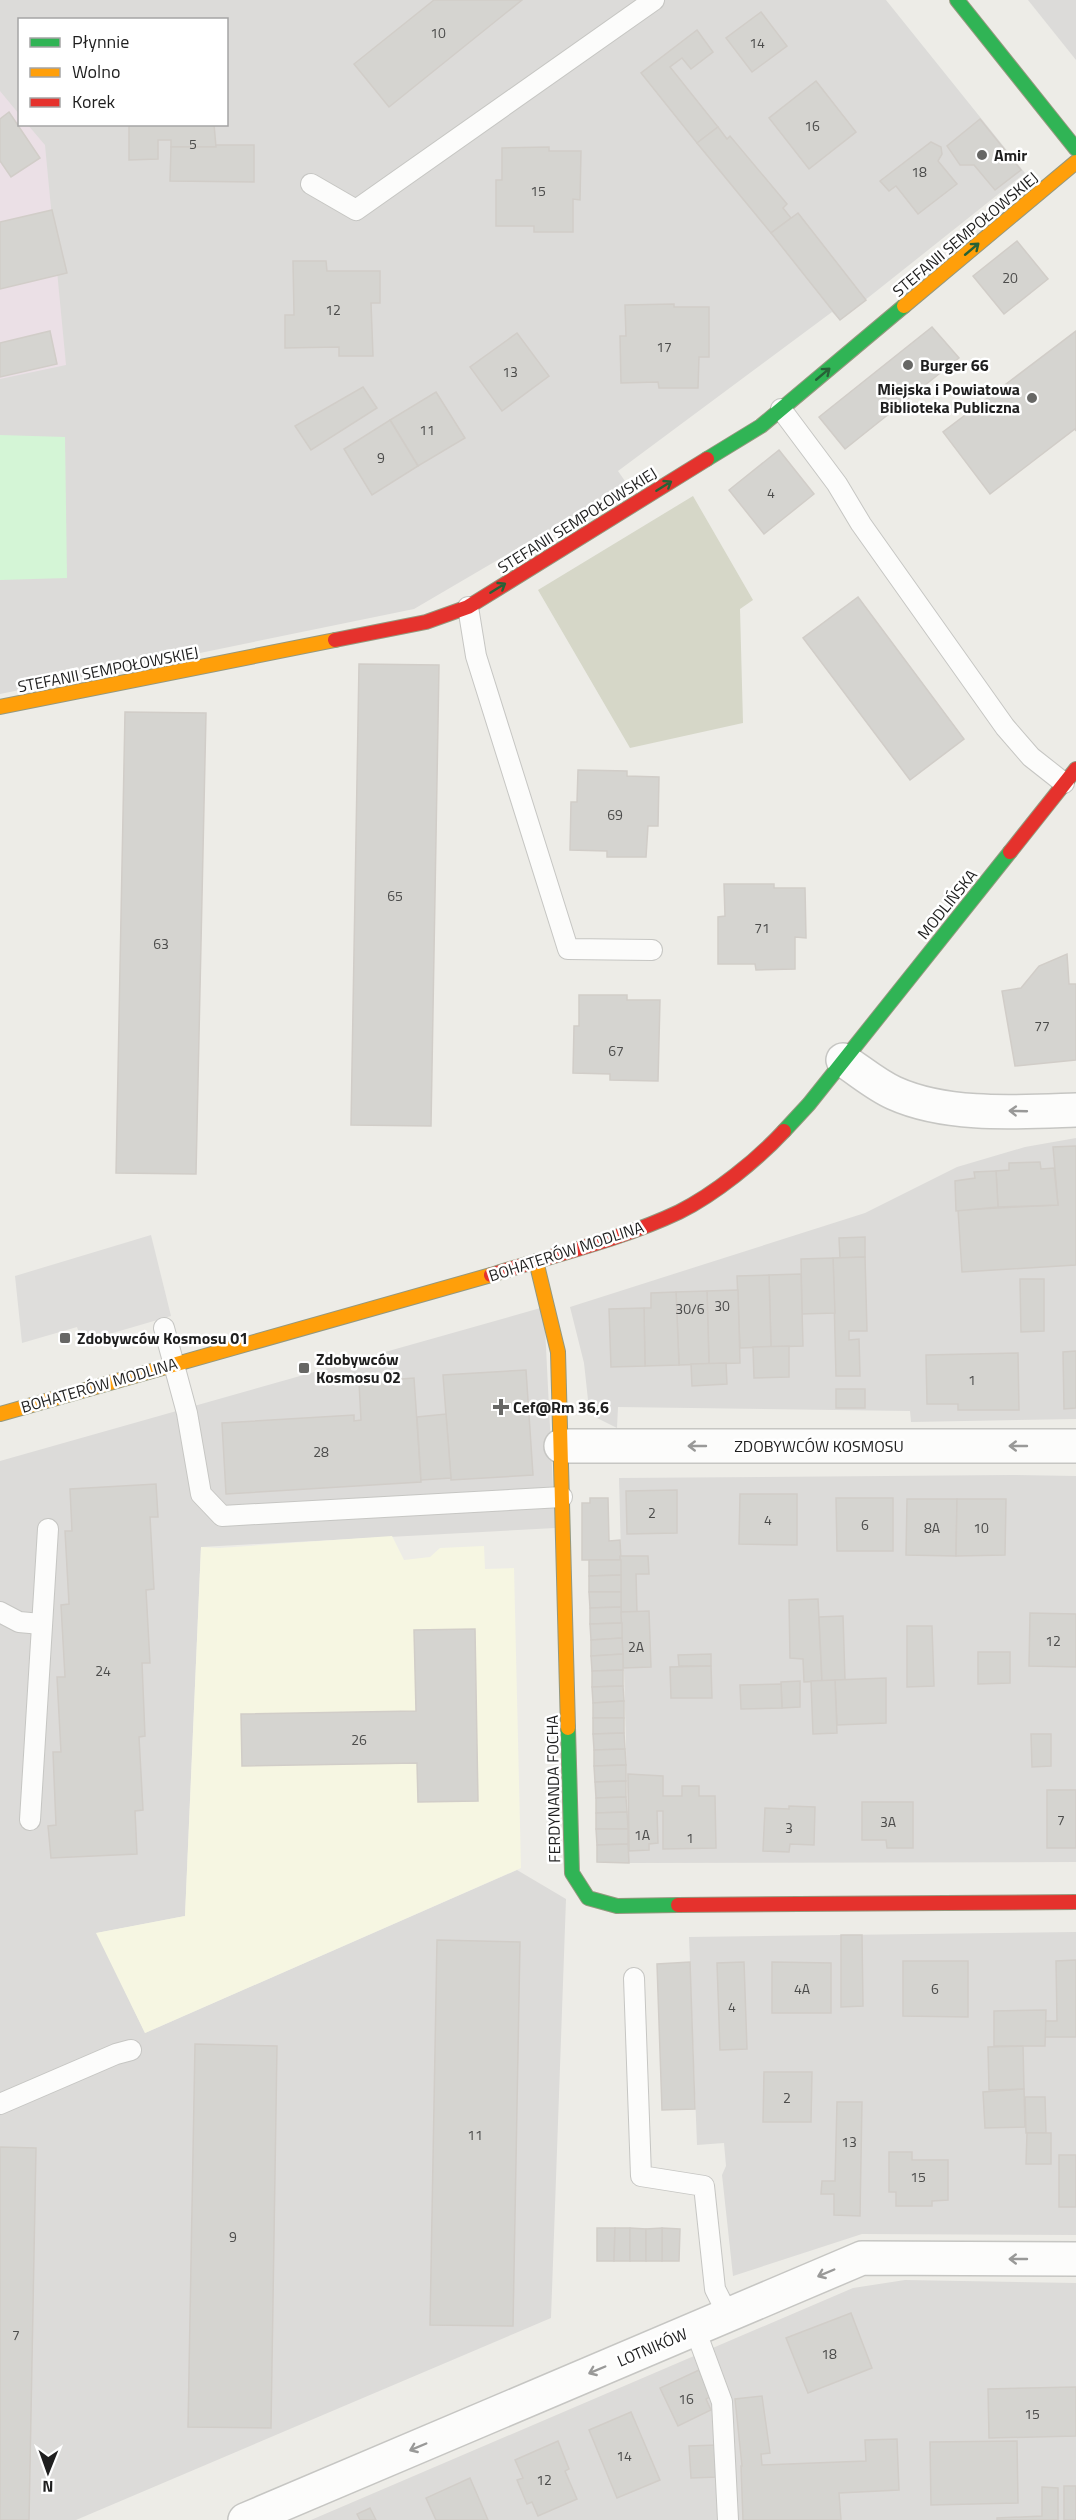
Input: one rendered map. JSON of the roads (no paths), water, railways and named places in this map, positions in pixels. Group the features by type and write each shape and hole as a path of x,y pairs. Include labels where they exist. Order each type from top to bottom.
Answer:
{"street":[{"path":"957,0 1076,149"},
{"name":"STEFANII SEMPOŁOWSKIEJ","path":"0,707 426,622 468,607 761,426 1076,162"},
{"name":"MODLIŃSKA","path":"843,1060 1070,776"},
{"path":"843,1060 893,1093 941,1108 1035,1112 1076,1110"},
{"name":"BOHATERÓW MODLINA","path":"0,1414 536,1261 634,1230 680,1210 729,1179 772,1144 843,1060"},
{"name":"FERDYNANDA FOCHA","path":"536,1261 558,1352 572,1873 588,1898 617,1906 1076,1902"},
{"name":"ZDOBYWCÓW KOSMOSU","path":"561,1446 1076,1446"},
{"name":"LOTNIKÓW","path":"245,2520 862,2258 1076,2259"}],"lane":[{"path":"311,184 356,210 654,0"},
{"path":"781,409 837,484 861,524 1005,728 1031,757 1070,776"},
{"path":"468,607 476,656 568,949 652,950"},
{"path":"164,1328 187,1413 201,1494 222,1516 562,1497"},
{"path":"30,1820 48,1529"},
{"path":"0,1612 19,1622 41,1624"},
{"path":"634,1978 641,2176 704,2186 715,2289 728,2314"},
{"path":"0,2104 116,2054 131,2050"},
{"path":"695,2329 722,2402 728,2520"}],"place":[{"name":"Amir","path":"982,155"},
{"name":"Burger 66","path":"908,365"},
{"name":"Miejska i Powiatowa Biblioteka Publiczna","path":"1032,398"},
{"name":"Zdobywców Kosmosu 01","path":"65,1338"},
{"name":"Zdobywców Kosmosu 02","path":"304,1368"},
{"name":"Cef@Rm 36,6","path":"501,1407"}]}
